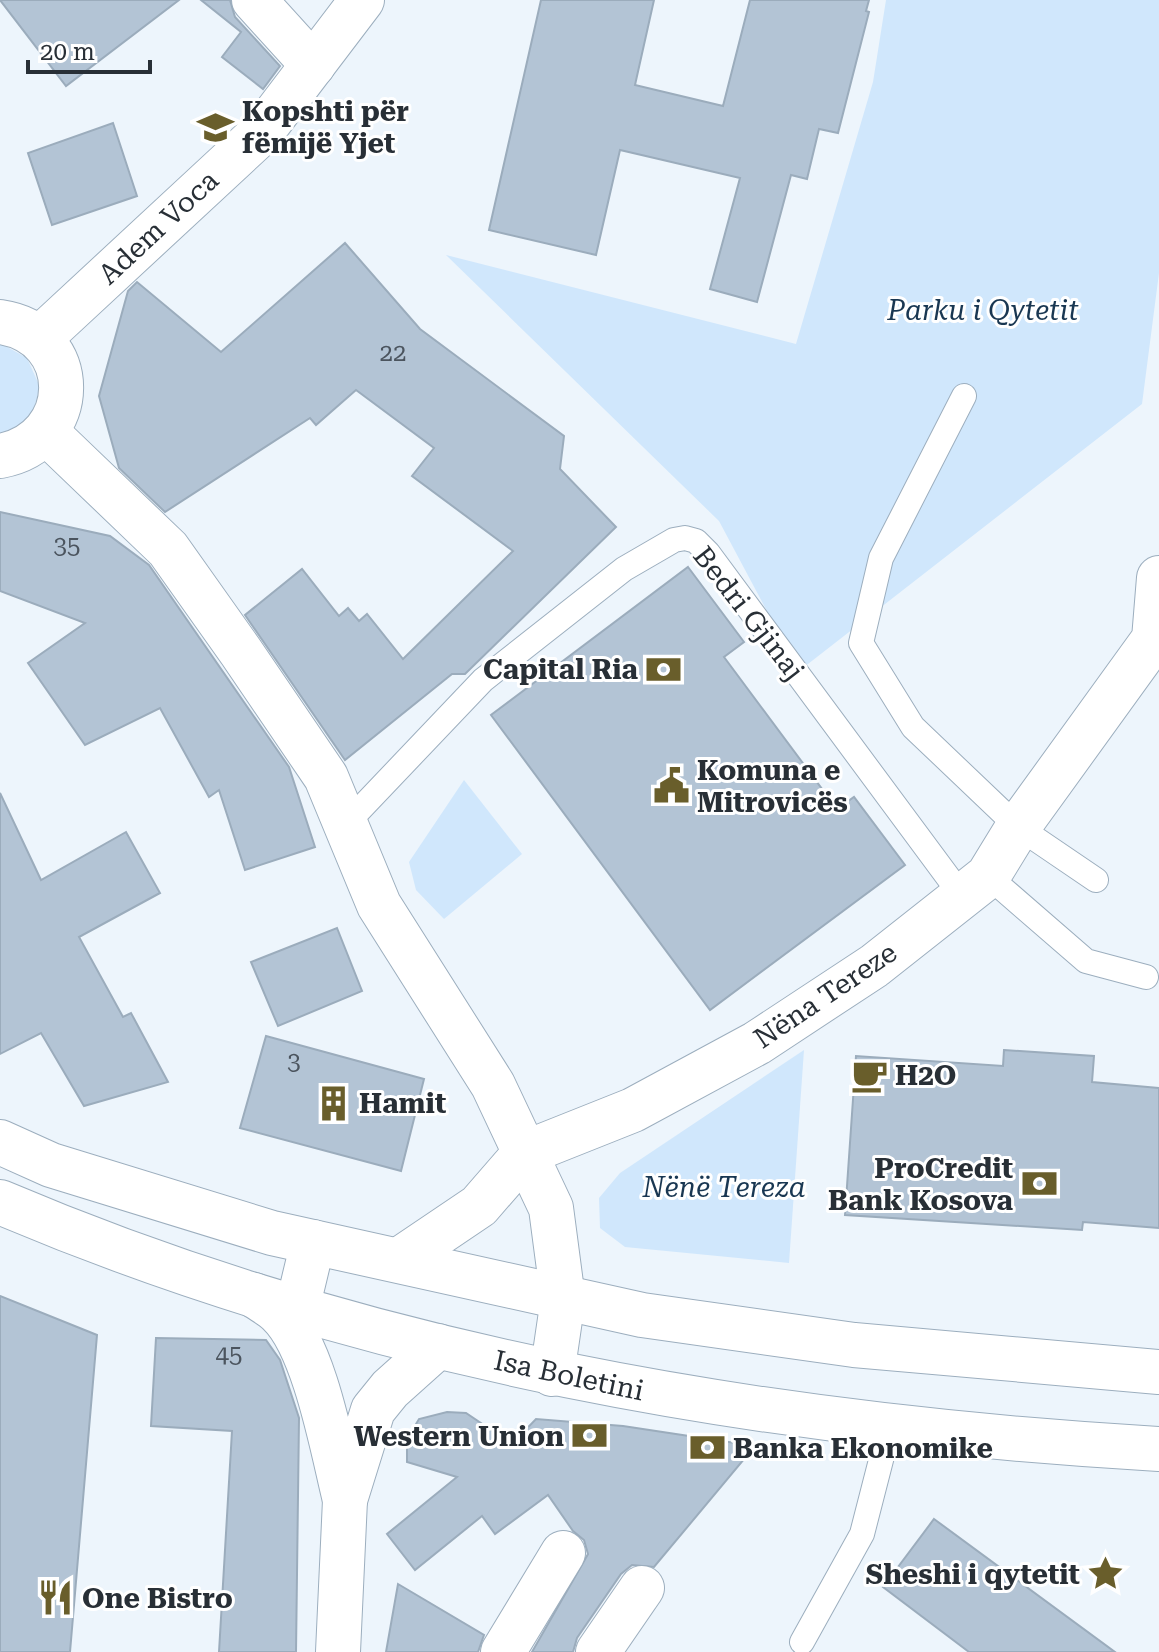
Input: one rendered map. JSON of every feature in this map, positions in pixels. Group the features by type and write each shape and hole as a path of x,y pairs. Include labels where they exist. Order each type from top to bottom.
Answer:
{"street":[{"path":"254,0 313,65"},
{"name":"Adem Voca","path":"40,338 261,133 362,0"},
{"path":"0,322 22,327 40,338 53,355 61,374 62,395 57,415 46,432 32,445 0,456"},
{"path":"46,432 168,549 326,777 379,905 493,1085 551,1208 563,1299 552,1374"},
{"name":"Nëna Tereze","path":"525,1153 633,1110 757,1043 874,966 975,886 1156,639 1159,578"},
{"path":"0,1142 51,1165 272,1233 642,1315 854,1345 1159,1372"},
{"path":"399,1260 479,1206 525,1153"},
{"name":"Isa Boletini","path":"0,1202 132,1255 297,1309 552,1374 630,1389 1011,1440 1159,1449"},
{"path":"297,1309 313,1242"},
{"path":"254,1295 280,1314 297,1337 316,1387 345,1500"},
{"path":"338,1652 345,1500 373,1410 390,1389 438,1346"},
{"path":"503,1652 563,1553"},
{"path":"598,1652 642,1588"}],"lane":[{"path":"964,396 881,558 861,643 913,727 1018,827 1096,880"},
{"name":"Bedri Gjinaj","path":"346,824 483,680 624,569 674,540 685,538 696,541 708,553 975,886"},
{"path":"975,886 1086,961 1146,977"},
{"path":"802,1642 862,1534 890,1425"}],"green space":[{"name":"Parku i Qytetit","path":"886,0 1159,0 1159,273 1142,404 799,671 719,521 446,255 796,344 873,82"},
{"path":"0,343 27,358 40,387 31,418 0,437"},
{"path":"464,780 522,854 444,919 416,890 409,862"},
{"name":"Nënë Tereza","path":"804,1050 789,1263 625,1247 600,1228 599,1198 620,1173"}],"building":[{"path":"0,0 179,0 66,86"},
{"path":"201,0 230,0 235,17 280,66 263,89 222,57 241,32"},
{"path":"541,0 654,0 635,85 723,106 750,0 869,0 866,11 869,12 838,133 819,129 807,179 791,175 757,302 710,289 740,178 620,150 596,255 489,230"},
{"path":"113,123 137,196 52,225 28,153"},
{"path":"345,243 420,329 564,436 560,469 616,527 465,674 452,674 345,760 245,615 302,569 339,616 348,608 359,621 367,614 403,659 513,551 412,476 434,448 356,390 316,425 310,418 165,512 119,468 99,396 128,291 137,282 221,352"},
{"path":"0,512 110,536 149,565 289,767 315,847 245,870 219,790 209,797 160,708 85,745 28,663 85,623 0,591"},
{"name":"Komuna e Mitrovicës","path":"688,567 744,642 724,657 837,809 854,797 905,865 710,1010 491,715"},
{"path":"0,793 41,880 126,832 160,893 79,937 123,1017 131,1013 168,1082 84,1106 41,1033 0,1054"},
{"path":"337,928 362,991 278,1026 251,962"},
{"name":"Hamit","path":"266,1036 424,1079 401,1171 240,1128"},
{"path":"1004,1050 1094,1056 1092,1082 1159,1088 1159,1228 1083,1222 1082,1230 845,1215 856,1056 1003,1066"},
{"path":"0,1296 97,1335 70,1652 0,1652"},
{"path":"156,1338 266,1340 280,1360 299,1418 296,1652 219,1652 232,1431 151,1426"},
{"path":"447,1412 466,1413 512,1444 536,1419 623,1426 755,1446 654,1567 632,1565 621,1574 577,1638 573,1652 532,1652 588,1554 584,1540 573,1531 548,1495 495,1534 482,1516 415,1570 387,1534 457,1477 407,1462 407,1439 419,1419"},
{"path":"934,1519 1115,1652 969,1652 883,1587"},
{"path":"398,1584 484,1635 478,1652 386,1652"}],"place":[{"name":"Kopshti për fëmijë Yjet","path":"216,127"},
{"name":"Capital Ria","path":"664,669"},
{"name":"Komuna e Mitrovicës","path":"671,786"},
{"name":"H2O","path":"869,1075"},
{"name":"Hamit","path":"333,1103"},
{"name":"ProCredit Bank Kosova","path":"1039,1184"},
{"name":"Western Union","path":"590,1436"},
{"name":"Banka Ekonomike","path":"707,1448"},
{"name":"Sheshi i qytetit","path":"1106,1574"},
{"name":"One Bistro","path":"56,1598"}]}
